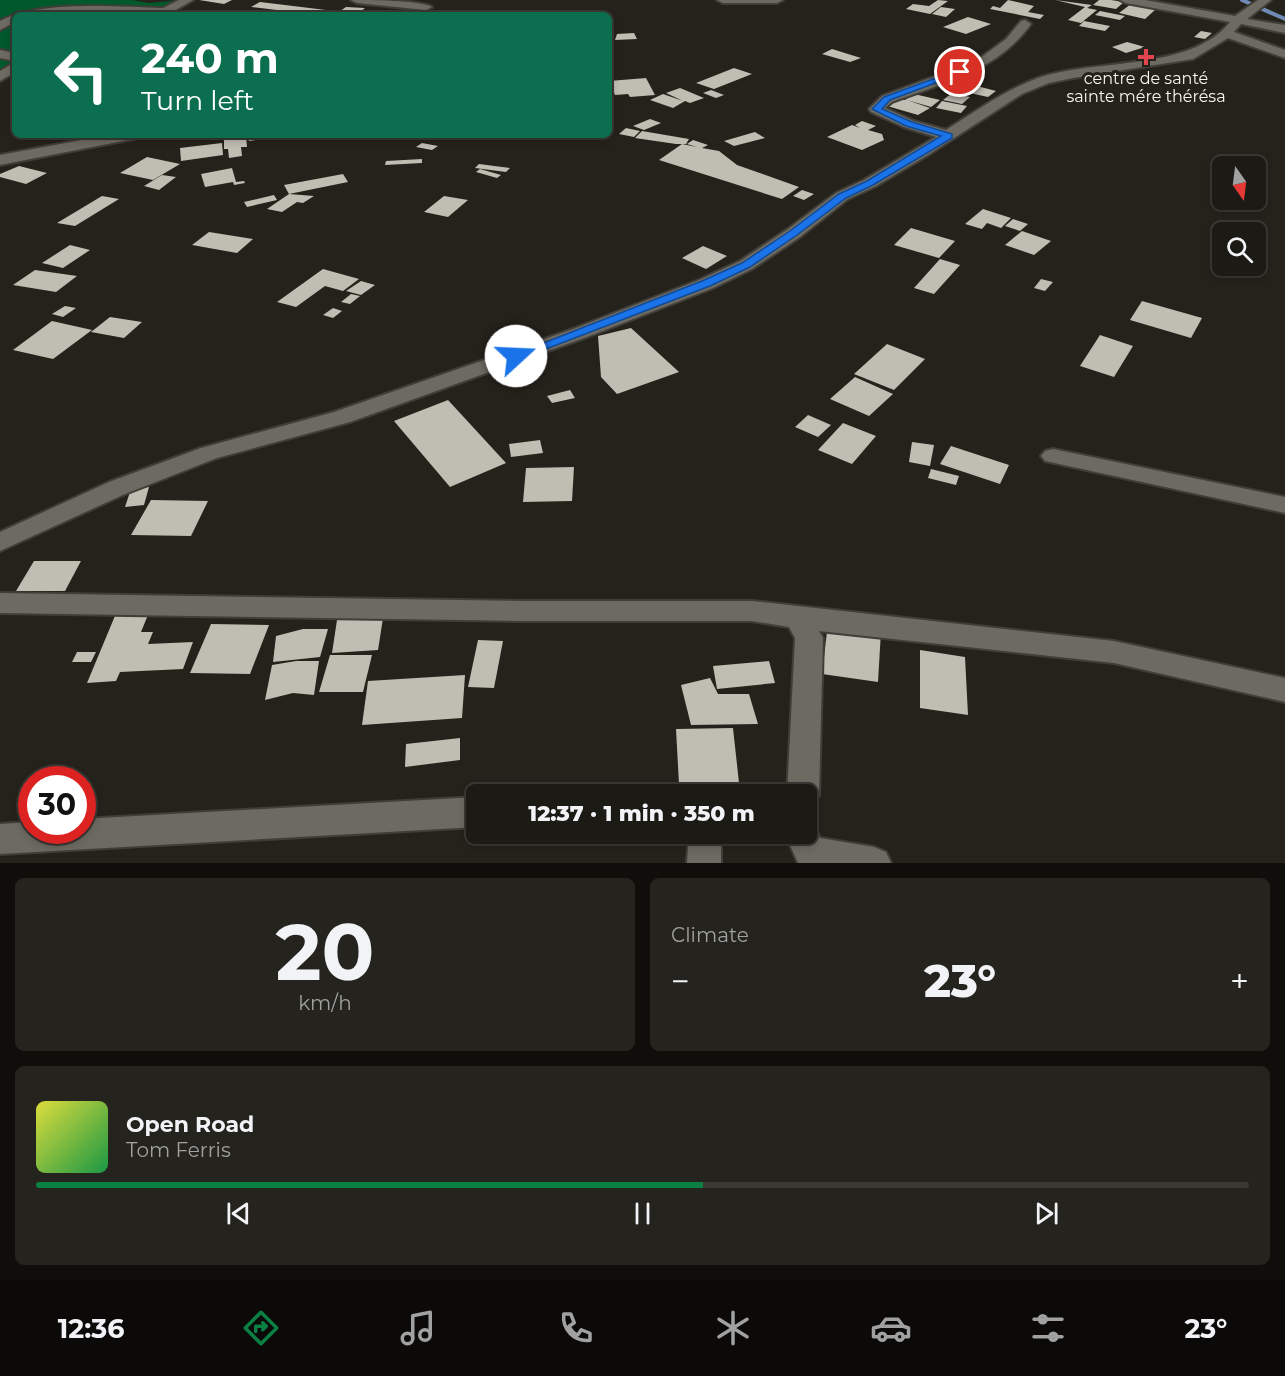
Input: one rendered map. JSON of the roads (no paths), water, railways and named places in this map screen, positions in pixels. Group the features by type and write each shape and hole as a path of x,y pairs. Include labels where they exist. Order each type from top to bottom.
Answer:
{"street":[{"path":"30,12 46,9 165,12 187,0"},
{"path":"357,0 426,7"},
{"path":"418,12 438,0"},
{"path":"723,0 777,0"},
{"path":"1126,0 1232,27 1285,29"},
{"path":"0,542 117,488 209,453 342,417 580,333 706,284 746,265 794,233 842,196 870,183 949,136 1017,91 1045,80 1188,56 1232,27 1265,0"},
{"path":"0,10 16,12"},
{"path":"949,136 909,124 876,109 887,99 981,64 1010,42 1025,24"},
{"path":"1232,27 1285,54"},
{"path":"0,160 117,138"},
{"path":"1053,456 1285,505"},
{"path":"0,603 524,611 752,611 1114,652 1285,690"},
{"path":"798,618 809,638 803,784"},
{"path":"0,839 466,813"},
{"path":"704,863 705,844"},
{"path":"806,844 810,852 874,863"}],"waterway":[{"path":"1242,0 1285,19"}],"place":[{"name":"centre de santé sainte mére thérésa","path":"1146,57"}]}
